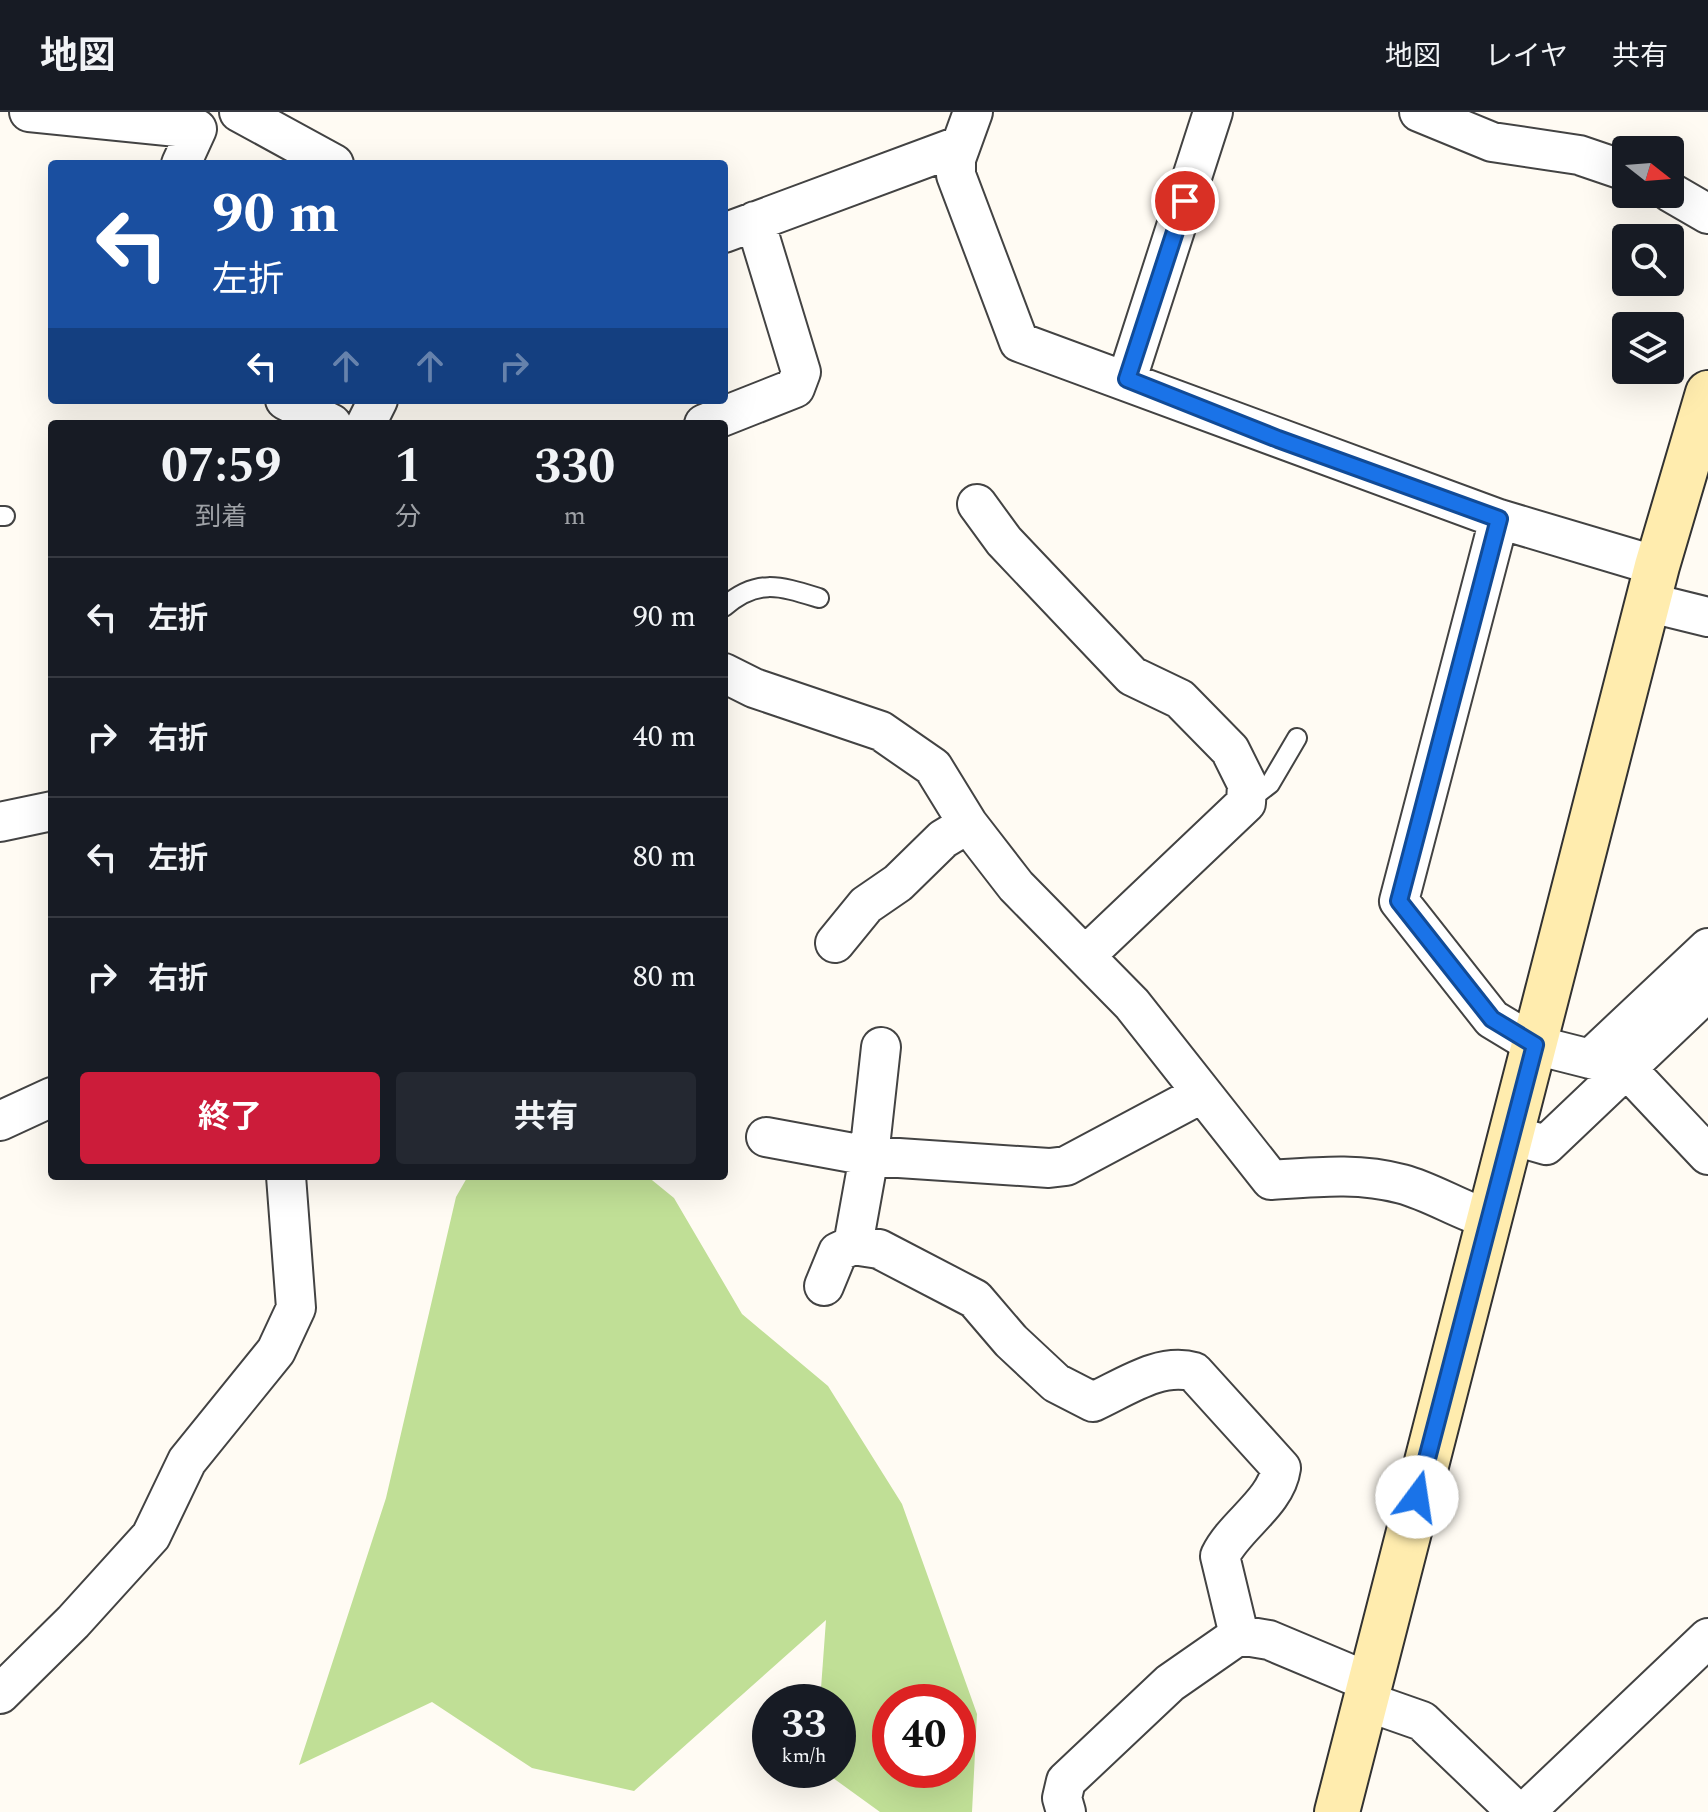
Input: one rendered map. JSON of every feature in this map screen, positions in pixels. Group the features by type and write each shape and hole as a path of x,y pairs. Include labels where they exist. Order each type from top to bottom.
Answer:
{"street":[{"path":"29,112 201,120 183,160"},
{"path":"239,112 327,160"},
{"path":"1127,379 1213,112"},
{"path":"1419,112 1492,142 1579,155 1612,166"},
{"path":"967,128 956,175 1019,342 1127,379 1278,439 1499,519 1652,584 1708,617"},
{"path":"714,420 795,388 801,372 740,227 967,128"},
{"path":"1684,200 1708,214"},
{"path":"1337,1812 1652,584 1708,393"},
{"path":"293,404 324,420"},
{"path":"977,504 1004,541 1132,676 1180,699 1230,750 1247,784 1246,803 1085,956"},
{"path":"1499,519 1399,901 1492,1019 1535,1045 1626,1068 1708,1155"},
{"path":"728,675 754,688 881,731 933,767 968,824 1016,886 1132,1004 1271,1180 1349,1175 1404,1184 1457,1210 1489,1219"},
{"path":"0,822 48,812"},
{"path":"835,943 866,905 898,883 943,839 968,824"},
{"path":"1590,1059 1708,948"},
{"path":"1511,1135 1546,1145 1708,991"},
{"path":"853,1245 869,1156 881,1047"},
{"path":"766,1137 869,1156 1049,1168 1066,1166 1201,1094"},
{"path":"0,1121 48,1099"},
{"path":"0,1694 73,1622 151,1536 187,1461 276,1351 296,1308 286,1180"},
{"path":"824,1286 838,1252 853,1245 879,1249 975,1299 1011,1341 1056,1383 1093,1402 1162,1370 1179,1367 1194,1372 1281,1468 1279,1483 1226,1544 1220,1556 1239,1635"},
{"path":"1066,1812 1062,1798 1066,1781 1170,1683 1239,1635 1269,1640 1422,1721 1517,1812"},
{"path":"1525,1812 1708,1638"}],"lane":[{"path":"728,604 752,586 785,588 819,598"},
{"path":"1246,803 1270,784 1297,738"}],"green space":[{"path":"466,1180 652,1180 674,1198 742,1314 828,1386 902,1504 966,1684 872,1684 872,1788 973,1788 972,1812 880,1812 847,1788 856,1788 856,1684 821,1684 826,1620 634,1791 532,1768 432,1702 299,1765 386,1498 456,1197"}],"route":[{"path":"1185,201 1127,379 1278,439 1499,519 1399,901 1492,1019 1535,1045 1417,1497"}]}
